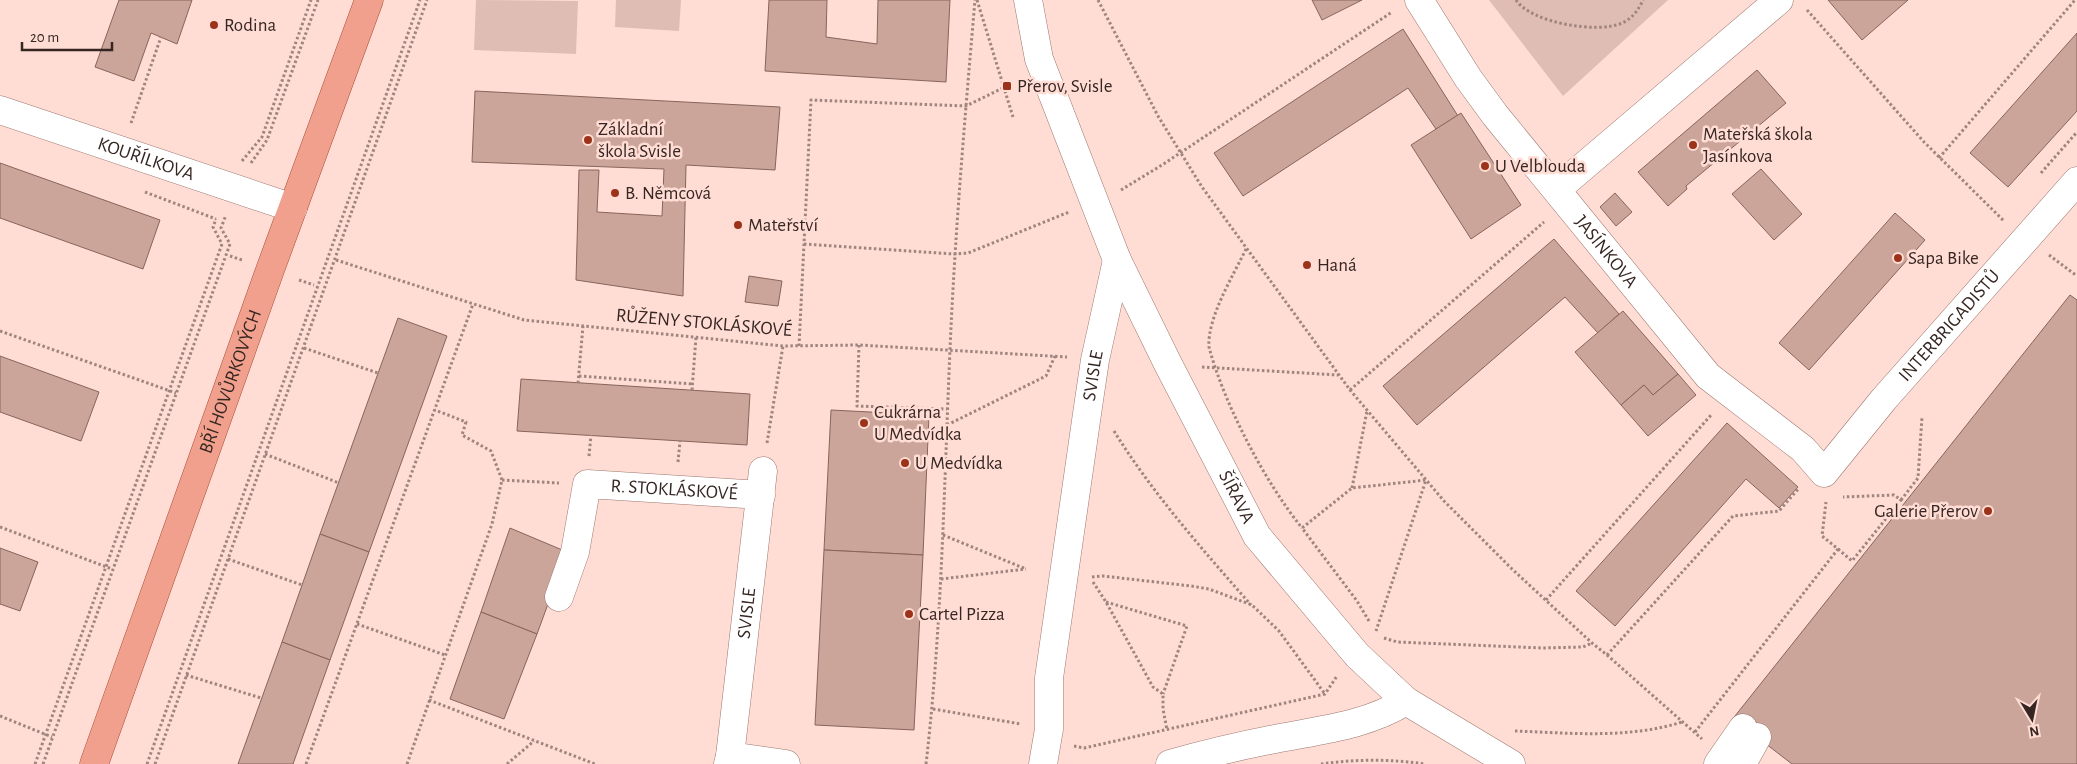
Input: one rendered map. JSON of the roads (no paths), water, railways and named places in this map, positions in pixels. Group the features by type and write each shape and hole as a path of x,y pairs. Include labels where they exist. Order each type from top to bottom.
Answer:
{"main road":[{"name":"BŘÍ HOVŮRKOVÝCH","path":"94,764 369,0"}],"street":[{"path":"1028,0 1039,59 1118,260"},
{"path":"1557,189 1790,2"},
{"name":"JASÍNKOVA","path":"1409,4 1495,115 1708,376 1803,449 1820,485"},
{"name":"KOUŘÍLKOVA","path":"0,110 293,208"},
{"name":"INTERBRIGADISTŮ","path":"1820,485 1884,399 2077,181"},
{"name":"SVISLE","path":"1043,764 1049,729 1048,678 1088,407 1095,360 1118,260"},
{"name":"ŠÍŘAVA","path":"1118,260 1168,364 1257,536 1357,655 1406,701 1511,764"},
{"name":"SVISLE","path":"762,483 729,760 786,764"},
{"name":"R. STOKLÁSKOVÉ","path":"559,597 576,552 587,484 762,483"},
{"path":"1170,764 1219,751 1350,725 1387,712 1406,701"},
{"path":"1712,753 1750,732 1742,764"}],"place":[{"name":"Rodina","path":"214,25"},
{"name":"Přerov, Svisle","path":"1007,86"},
{"name":"Základní škola Svisle","path":"588,140"},
{"name":"Mateřská škola Jasínkova","path":"1693,145"},
{"name":"U Velblouda","path":"1485,166"},
{"name":"B. Němcová","path":"615,193"},
{"name":"Mateřství","path":"738,225"},
{"name":"Sapa Bike","path":"1898,258"},
{"name":"Haná","path":"1307,265"},
{"name":"Cukrárna U Medvídka","path":"864,423"},
{"name":"U Medvídka","path":"905,463"},
{"name":"Galerie Přerov","path":"1988,511"},
{"name":"Cartel Pizza","path":"909,614"}]}
